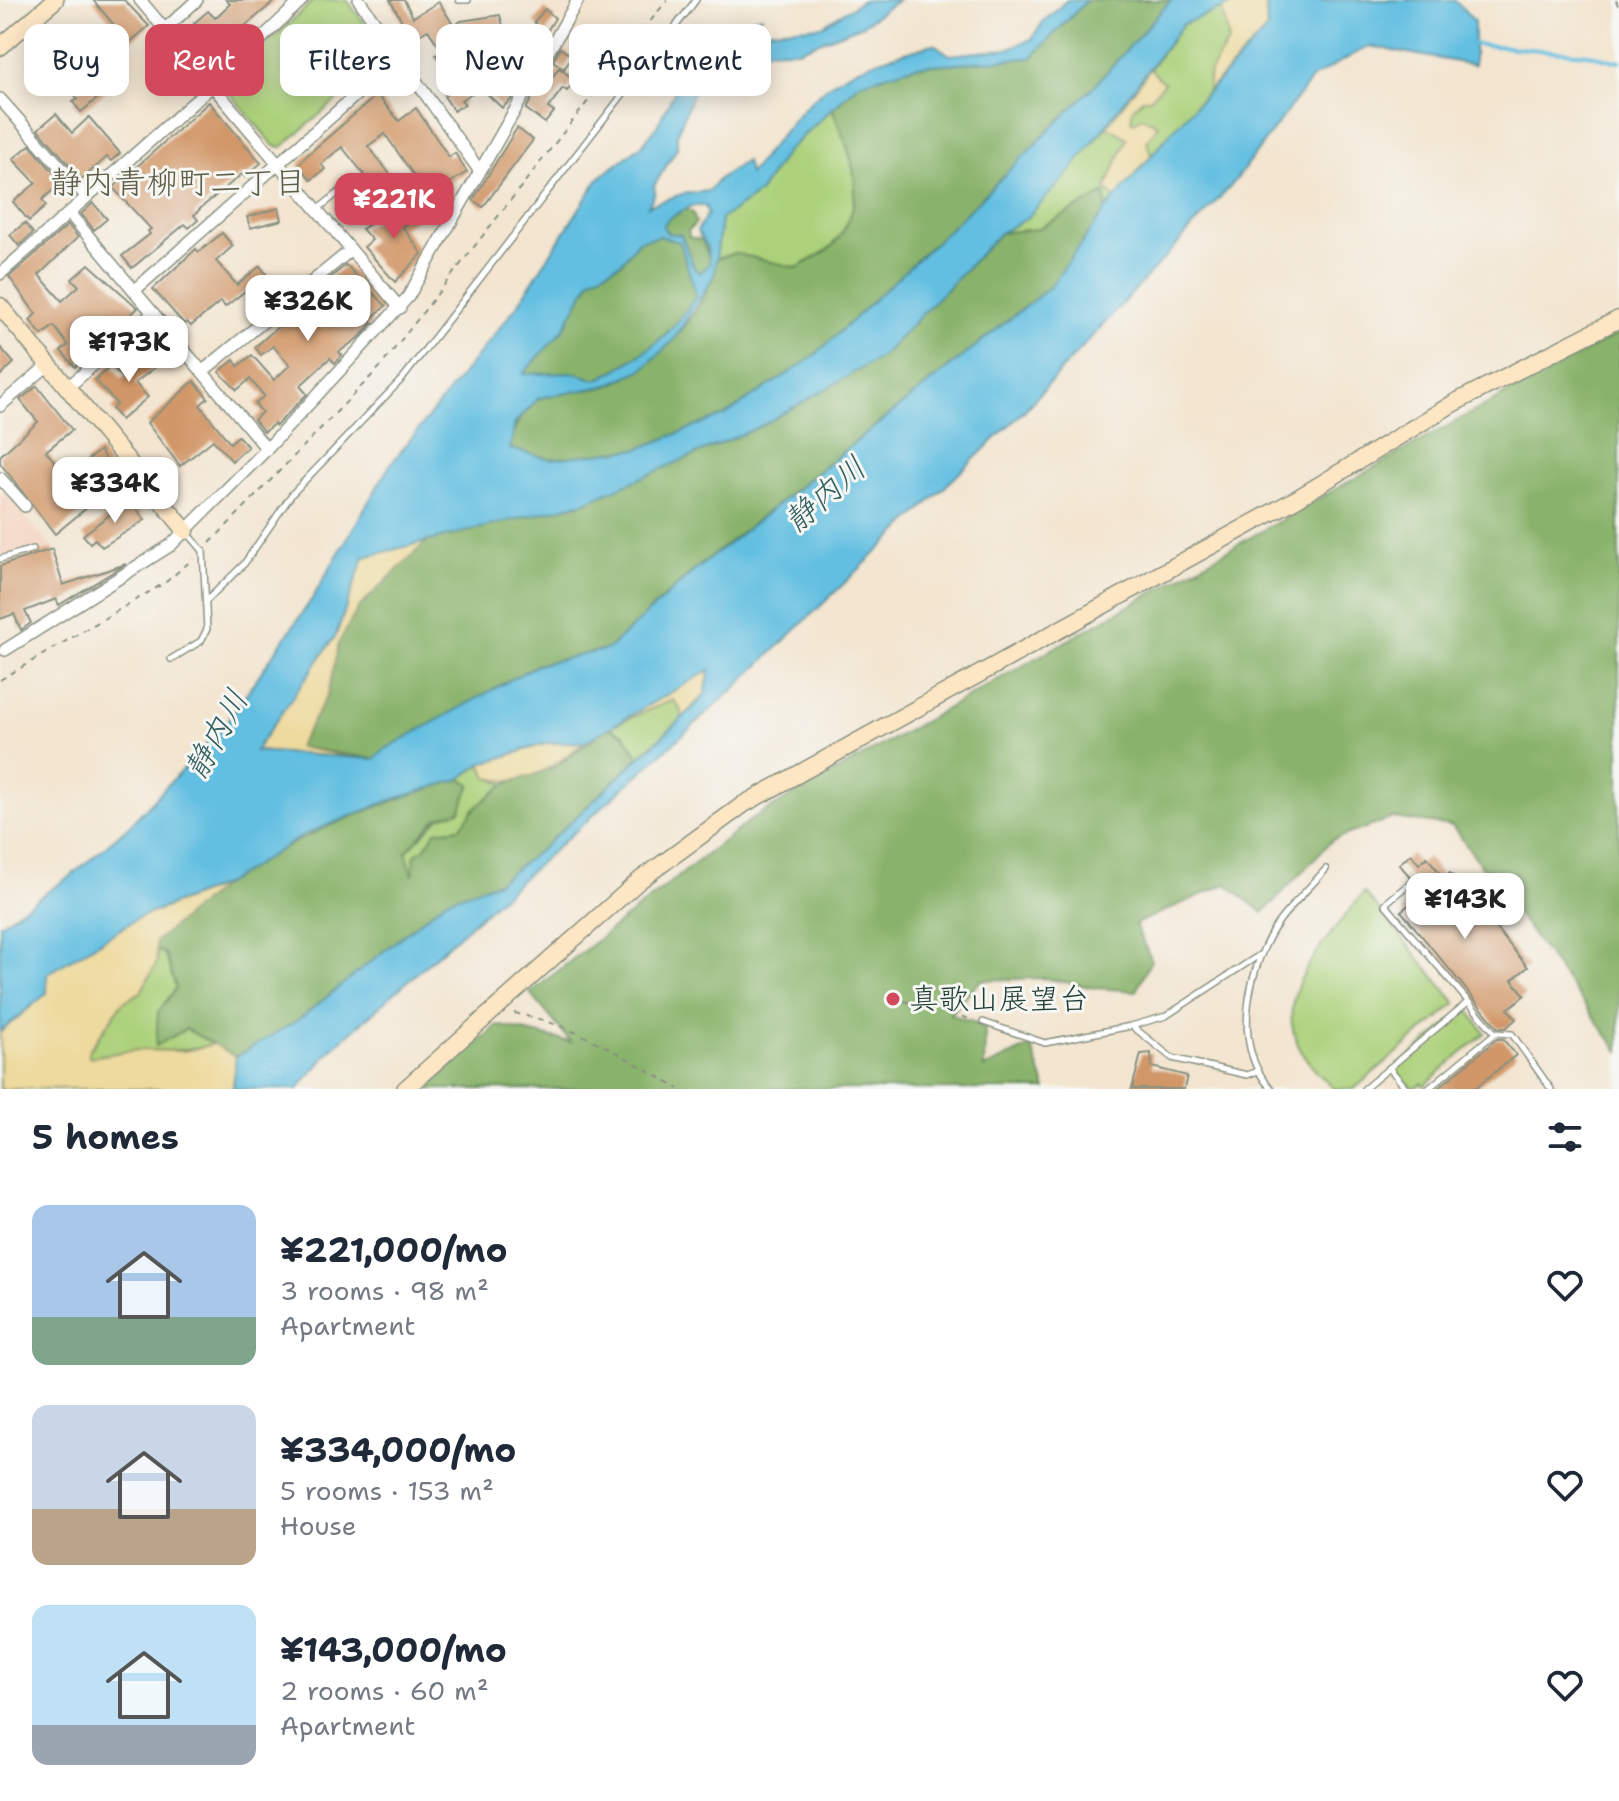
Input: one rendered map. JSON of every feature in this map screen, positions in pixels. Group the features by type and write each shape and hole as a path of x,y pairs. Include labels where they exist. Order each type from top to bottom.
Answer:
{"street":[{"path":"0,47 55,0"},
{"path":"140,0 159,24"},
{"path":"171,24 197,0"},
{"path":"264,36 302,0"},
{"path":"359,0 376,24"},
{"path":"5,650 171,545 400,308 578,0"},
{"path":"420,87 479,170"},
{"path":"0,274 201,96"},
{"path":"220,96 400,308"},
{"path":"135,290 360,96"},
{"path":"0,99 87,197"},
{"path":"69,213 267,449"},
{"path":"203,371 351,250"},
{"path":"0,306 186,531"},
{"path":"67,388 153,313"},
{"path":"405,1089 640,880 744,804 1296,499 1454,403 1619,319"},
{"path":"0,406 48,365"},
{"path":"0,478 25,506"}],"lane":[{"path":"459,0 468,0"},
{"path":"207,600 244,564 292,494 403,378 696,0"},
{"path":"317,210 354,180 378,210 397,195"},
{"path":"171,659 201,641 207,629 203,551 186,531"},
{"path":"0,559 33,549"},
{"path":"1272,1089 1258,1071 1250,1041 1250,991 1261,954 1279,922 1326,869"},
{"path":"1411,882 1385,904 1495,1033"},
{"path":"983,1022 1045,1043 1131,1026 1166,1016 1261,954"},
{"path":"1364,1089 1468,1002"},
{"path":"1131,1026 1172,1058 1247,1075 1258,1071"},
{"path":"1428,1089 1495,1033 1512,1034 1551,1089"},
{"path":"1389,1068 1407,1089"}],"path":[{"path":"648,24 667,0"},
{"path":"1616,0 1619,8"},
{"path":"570,12 576,24"},
{"path":"0,680 166,582 203,551 381,366 592,96"},
{"path":"904,1001 983,1022"},
{"path":"493,1010 549,1020 571,1029 679,1089"}],"shaded area":[{"path":"4,492 53,548 62,577 0,595 0,495"}],"green space":[{"path":"314,0 347,0 365,24 288,24"},
{"path":"1087,0 1171,0 1097,83 958,221 813,357 725,415 638,449 551,459 510,449 519,420 533,402 555,393 607,386 625,378 661,352 703,298 716,259 734,253 797,268 834,244 852,211 855,194 851,161 832,109 859,83 916,66 1031,58"},
{"path":"1222,8 1229,41 1210,71 1208,91 1151,156 1147,142 1131,120 1133,108 1164,83 1150,69 1183,24"},
{"path":"280,32 280,96 342,96 282,147 274,146 232,96 264,96 264,47"},
{"path":"832,109 851,161 855,194 852,211 834,244 797,268 735,254 716,259 721,219 759,193 786,152"},
{"path":"1107,126 1128,137 1106,188 1115,199 1106,209 1105,194 1037,229 1000,233 1026,218"},
{"path":"1105,193 1106,209 1051,286 693,571 608,649 537,665 386,749 374,759 298,747 328,694 339,642 358,608 427,541 585,502 881,357 1000,233 1037,229"},
{"path":"686,209 693,213 696,223 688,231 689,237 702,240 711,264 700,273 694,268 681,235 667,233 663,226 668,219"},
{"path":"660,236 680,242 696,296 666,334 640,355 597,380 574,373 522,374 563,330 591,279 621,263 638,241"},
{"path":"1619,333 1619,1051 1452,826 1393,818 1332,840 1263,913 1226,884 1135,924 1151,960 1136,991 1096,988 1044,978 981,980 950,1014 985,1026 984,1068 1031,1046 1046,1089 427,1089 497,1025 571,1042 530,993 753,818 1458,420"},
{"path":"673,700 681,710 681,719 639,757 624,734 608,727"},
{"path":"608,727 624,734 639,757 544,847 498,882 447,900 301,1018 236,1057 186,1029 156,1046 158,1012 176,988 165,953 156,951 156,941 188,911 223,885 298,841 378,806 460,779 471,784 460,811 437,818 406,852 413,876 415,854 424,849 436,831 460,828 475,808 505,784 555,767"},
{"path":"481,764 488,778 505,784 475,808 460,828 436,831 424,849 413,877 406,852 471,785 460,779"},
{"path":"1364,892 1456,1003 1354,1089 1335,1089 1309,1062 1295,1036 1292,1012 1297,988 1309,964"},
{"path":"156,951 164,953 176,988 158,1013 157,1045 186,1029 214,1044 88,1058 89,1051 123,1002 141,992 156,962"},
{"path":"1467,1008 1485,1033 1424,1086 1421,1083 1414,1089 1397,1072 1399,1065"}],"sand":[{"path":"1243,0 1266,0 1267,29 1208,91 1210,71 1229,41 1222,8"},
{"path":"1150,69 1164,83 1150,99 1142,99 1133,108 1131,120 1134,122 1142,117 1158,125 1147,142 1151,156 1115,199 1106,188 1127,138 1107,126"},
{"path":"427,541 358,608 339,642 328,694 298,747 357,758 254,751 336,635 364,557"},
{"path":"710,669 712,674 705,694 681,719 681,710 673,700 608,727"},
{"path":"584,742 563,759 527,778 501,781 488,778 481,764 547,743"},
{"path":"223,885 156,941 157,962 141,992 123,1002 89,1050 89,1057 136,1050 184,1051 214,1044 236,1057 233,1089 0,1089 0,1032 47,993 47,974 140,917"}],"water":[{"path":"863,0 898,0 861,26 798,50 771,50 771,30 822,26"},
{"name":"静内川","path":"1067,0 1087,0 1031,58 916,66 859,83 786,152 759,193 721,219 714,276 673,341 643,369 606,386 539,398 515,423 510,449 551,459 638,449 725,415 813,357 958,221 1097,83 1171,0 1243,0 1183,24 1070,172 1026,219 1000,233 881,357 759,427 585,502 364,557 336,635 255,751 374,759 385,749 537,665 608,649 693,572 1051,286 1106,209 1173,130 1267,29 1266,0 1455,0 1474,21 1474,65 1369,46 1312,78 1235,181 1022,413 735,688 332,1049 298,1089 233,1089 236,1057 301,1018 447,900 498,882 544,847 695,706 705,694 710,670 584,742 547,743 481,764 460,779 391,800 306,834 223,885 140,917 47,974 47,993 0,1032 0,924 72,875 127,828 223,727 312,599 390,465 517,306 599,178 642,145 657,126 672,96 692,96 677,134 677,148 654,186 655,193 648,206 682,194 709,191 719,179 746,161 749,174 814,98 851,72 934,44 950,55 1007,49 1032,39 1043,22","holes":["691,206 705,206 708,213 697,231 707,247 710,264 700,273 694,268 681,235 667,233 663,226 668,219","660,236 680,242 696,295 677,322 653,345 597,380 574,373 523,374 563,330 591,279 621,263 638,241"]},
{"path":"763,16 749,24 740,24 749,19"}],"building":[{"path":"93,0 124,0 147,24 129,43 129,24 113,24"},
{"path":"226,0 276,0 247,24 194,23 208,11 215,18 230,4"},
{"path":"390,0 404,0 413,17 439,2 453,24 436,24 436,42 428,30 420,34 420,24 404,24"},
{"path":"545,9 555,18 551,24 534,22"},
{"path":"500,15 502,24 457,24 461,21"},
{"path":"560,48 569,54 564,69 553,61"},
{"path":"559,68 569,76 569,88 567,91 563,88 548,108 554,112 545,123 526,109 533,96 553,96 553,76"},
{"path":"76,96 100,96 81,112 73,102 78,99"},
{"path":"378,96 399,121 416,108 449,157 455,153 467,172 428,196 385,134 368,146 397,183 376,199 370,191 374,187 342,147 321,164 325,169 311,180 299,165"},
{"path":"444,96 468,96 461,100 465,104 454,111"},
{"path":"489,96 514,96 502,108"},
{"path":"209,102 261,163 245,177 242,174 202,207 194,215 198,220 189,228 185,224 132,268 122,256 150,234 148,231 151,229 113,188"},
{"path":"56,114 72,133 89,117 120,153 111,161 107,157 82,179 38,129"},
{"path":"517,128 533,140 483,207 473,200"},
{"path":"30,145 62,182 42,200 46,206 29,221 13,202 36,183 13,159"},
{"path":"410,200 422,215 403,227 422,254 395,282 364,247 372,240 362,229"},
{"path":"93,203 107,219 94,230 81,214"},
{"path":"279,208 282,220 250,228 247,217"},
{"path":"25,223 33,233 19,246 10,235"},
{"path":"68,225 78,237 39,275 62,301 79,286 72,279 89,264 138,308 107,335 101,327 82,342 91,353 75,367 61,351 68,345 54,326 42,335 30,320 36,314 9,277"},
{"path":"222,233 233,246 216,261 237,285 260,266 273,282 261,292 254,284 225,307 221,301 191,326 187,322 184,324 153,289 196,249 199,252"},
{"path":"346,265 386,306 370,319 372,323 361,336 339,352 342,355 335,363 330,358 300,386 307,394 276,426 274,424 264,432 254,420 262,412 255,404 264,396 250,379 237,390 219,372 234,360 238,366 252,355 274,380 290,365 273,346 261,355 255,347 304,304 302,301"},
{"path":"0,347 14,363 0,376"},
{"path":"161,347 168,357 135,383 148,397 121,420 112,409 117,404 95,380 111,365 122,378"},
{"path":"194,381 208,398 200,405 230,443 238,436 248,447 232,461 213,440 180,466 147,423"},
{"path":"37,386 72,430 46,451 78,491 96,477 85,462 100,450 118,482 55,534 0,463 0,456 38,422 20,400"},
{"path":"129,500 145,520 102,547 95,539 90,543 83,535"},
{"path":"52,549 63,585 126,564 59,605 56,599 25,611 31,623 21,630 14,614 0,619 0,566"},
{"path":"1411,854 1419,864 1427,857 1444,878 1450,873 1528,967 1512,980 1525,995 1508,1009 1516,1019 1506,1028 1498,1028 1401,911 1424,893 1399,864"},
{"path":"1497,1039 1503,1039 1516,1055 1474,1089 1437,1089"},
{"path":"1151,1053 1152,1067 1187,1076 1184,1089 1132,1089 1141,1054"}],"waterway":[{"path":"1471,44 1588,54 1619,62"}],"place":[{"name":"真歌山展望台","path":"893,999"}],"district":[{"name":"静内青柳町二丁目","path":"178,182"}]}
